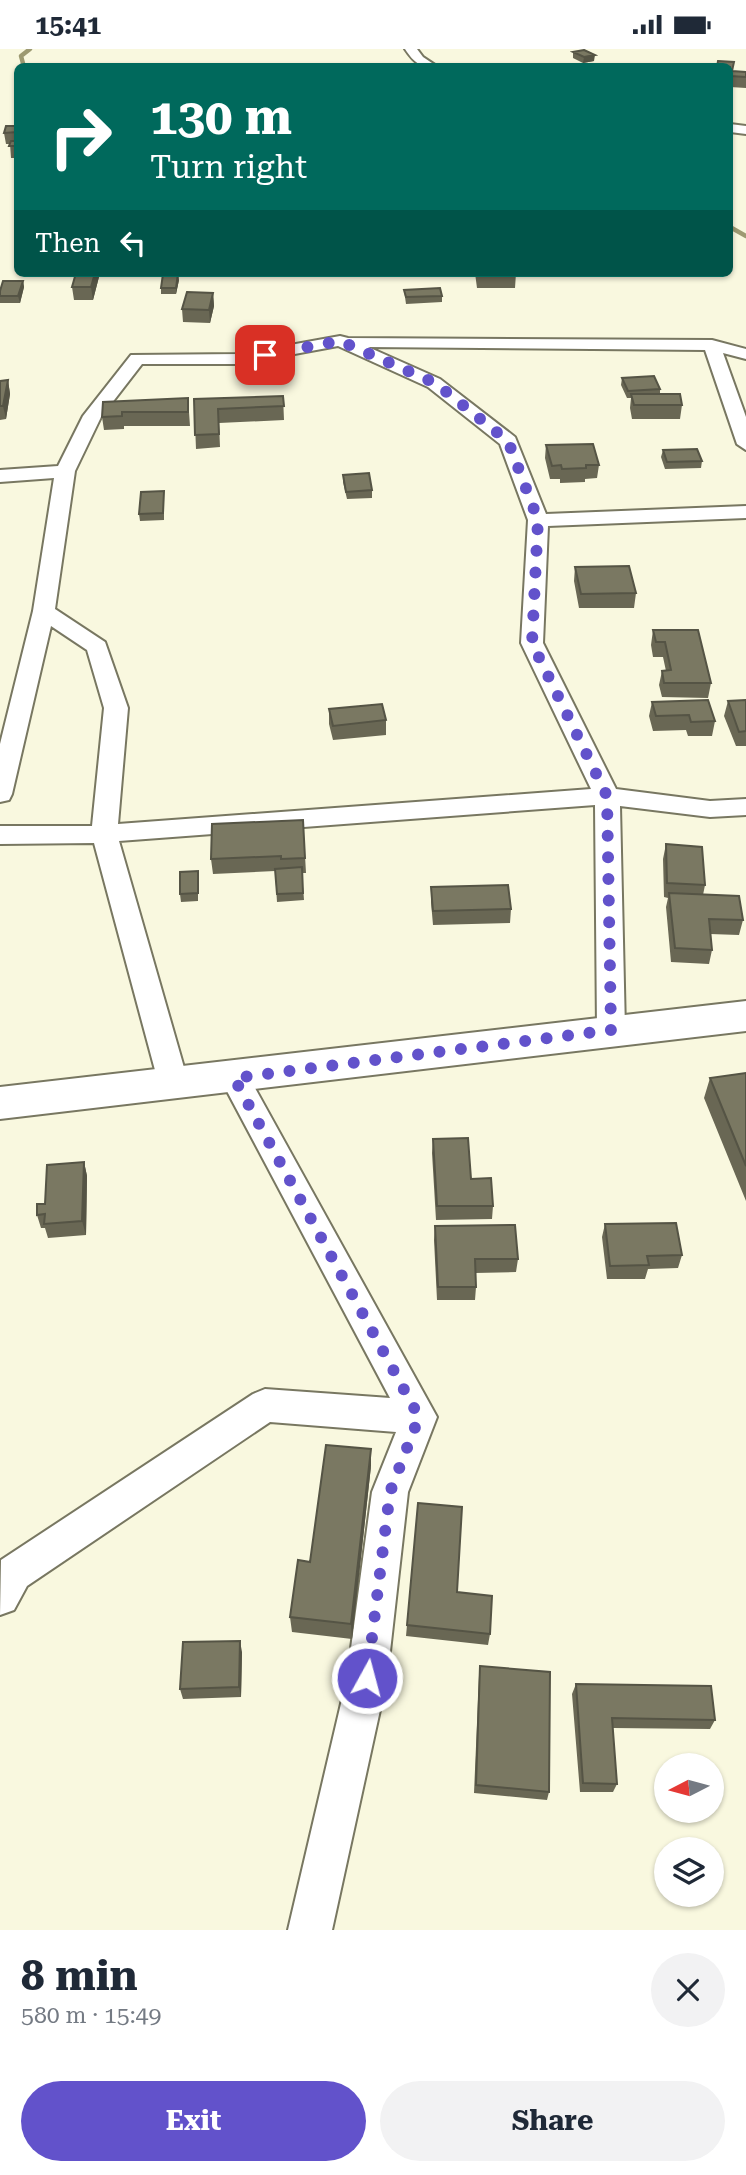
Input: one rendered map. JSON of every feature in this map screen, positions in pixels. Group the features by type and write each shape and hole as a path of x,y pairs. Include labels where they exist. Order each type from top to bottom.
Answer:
{"street":[{"path":"411,49 425,63"},
{"path":"340,341 435,383 508,441 538,520 532,643 607,796 611,1030"},
{"path":"0,794 44,611 65,471 92,416 137,359 240,359 340,341 712,345 746,354"},
{"path":"712,345 746,444"},
{"path":"0,476 65,471"},
{"path":"538,520 746,512"},
{"path":"44,611 97,647 116,708 104,834 174,1085"},
{"path":"0,835 104,834 607,796 710,809 746,807"},
{"path":"0,1103 174,1085 611,1030 746,1016"},
{"path":"234,1078 419,1417 390,1492 367,1678 310,1930"},
{"path":"0,1596 14,1573 265,1405 419,1417"}],"building":[{"path":"584,50 595,55 584,57 573,52"},
{"path":"733,71 746,72 746,77 733,76"},
{"path":"6,126 14,126 14,132 4,133"},
{"path":"75,277 94,277 91,287 72,287"},
{"path":"163,277 178,277 176,288 161,288"},
{"path":"3,281 23,281 18,296 0,296"},
{"path":"440,288 442,296 406,297 404,290"},
{"path":"187,292 213,293 209,310 182,309"},
{"path":"654,376 660,389 628,391 622,378"},
{"path":"8,380 3,406 0,406 0,381"},
{"path":"631,394 680,394 682,405 634,405"},
{"path":"283,396 284,406 218,409 219,434 195,435 194,399"},
{"path":"188,398 188,412 122,412 122,416 102,417 103,402"},
{"path":"593,444 599,465 562,469 561,465 552,466 546,445"},
{"path":"697,449 702,461 667,462 663,450"},
{"path":"369,473 372,490 346,492 343,475"},
{"path":"164,491 163,513 139,514 141,492"},
{"path":"629,566 636,593 581,594 575,567"},
{"path":"653,630 698,630 711,683 664,683 662,671 671,670 665,642 656,642"},
{"path":"708,700 715,721 691,722 689,715 656,716 652,702"},
{"path":"746,700 746,731 739,732 728,701"},
{"path":"382,704 386,720 333,726 329,709"},
{"path":"303,820 305,858 281,859 281,856 211,859 212,824"},
{"path":"666,844 702,847 705,885 667,883"},
{"path":"302,867 303,893 277,894 275,869"},
{"path":"198,871 198,893 180,894 180,872"},
{"path":"508,885 511,909 433,911 431,887"},
{"path":"669,893 739,896 743,920 709,919 712,950 675,948"},
{"path":"746,1073 746,1166 710,1078"},
{"path":"468,1138 471,1179 491,1178 493,1206 437,1206 433,1139"},
{"path":"84,1162 82,1221 44,1224 45,1214 37,1215 37,1204 45,1204 47,1165"},
{"path":"676,1223 682,1255 647,1256 649,1265 610,1266 605,1224"},
{"path":"515,1225 518,1259 475,1259 476,1287 438,1287 435,1226"},
{"path":"326,1445 371,1449 351,1624 290,1617 298,1560 310,1562"},
{"path":"418,1503 462,1507 457,1592 492,1596 490,1634 407,1625"},
{"path":"240,1641 239,1687 180,1689 183,1642"},
{"path":"480,1666 550,1672 549,1792 476,1785"},
{"path":"576,1684 711,1686 715,1720 612,1718 617,1784 583,1783"}],"waterway":[{"path":"23,63 21,56 30,49"},
{"path":"733,229 746,236"}],"route":[{"path":"265,355 340,341 435,383 508,441 538,520 532,643 607,796 611,1030 234,1078 419,1417 390,1492 367,1678"}]}
